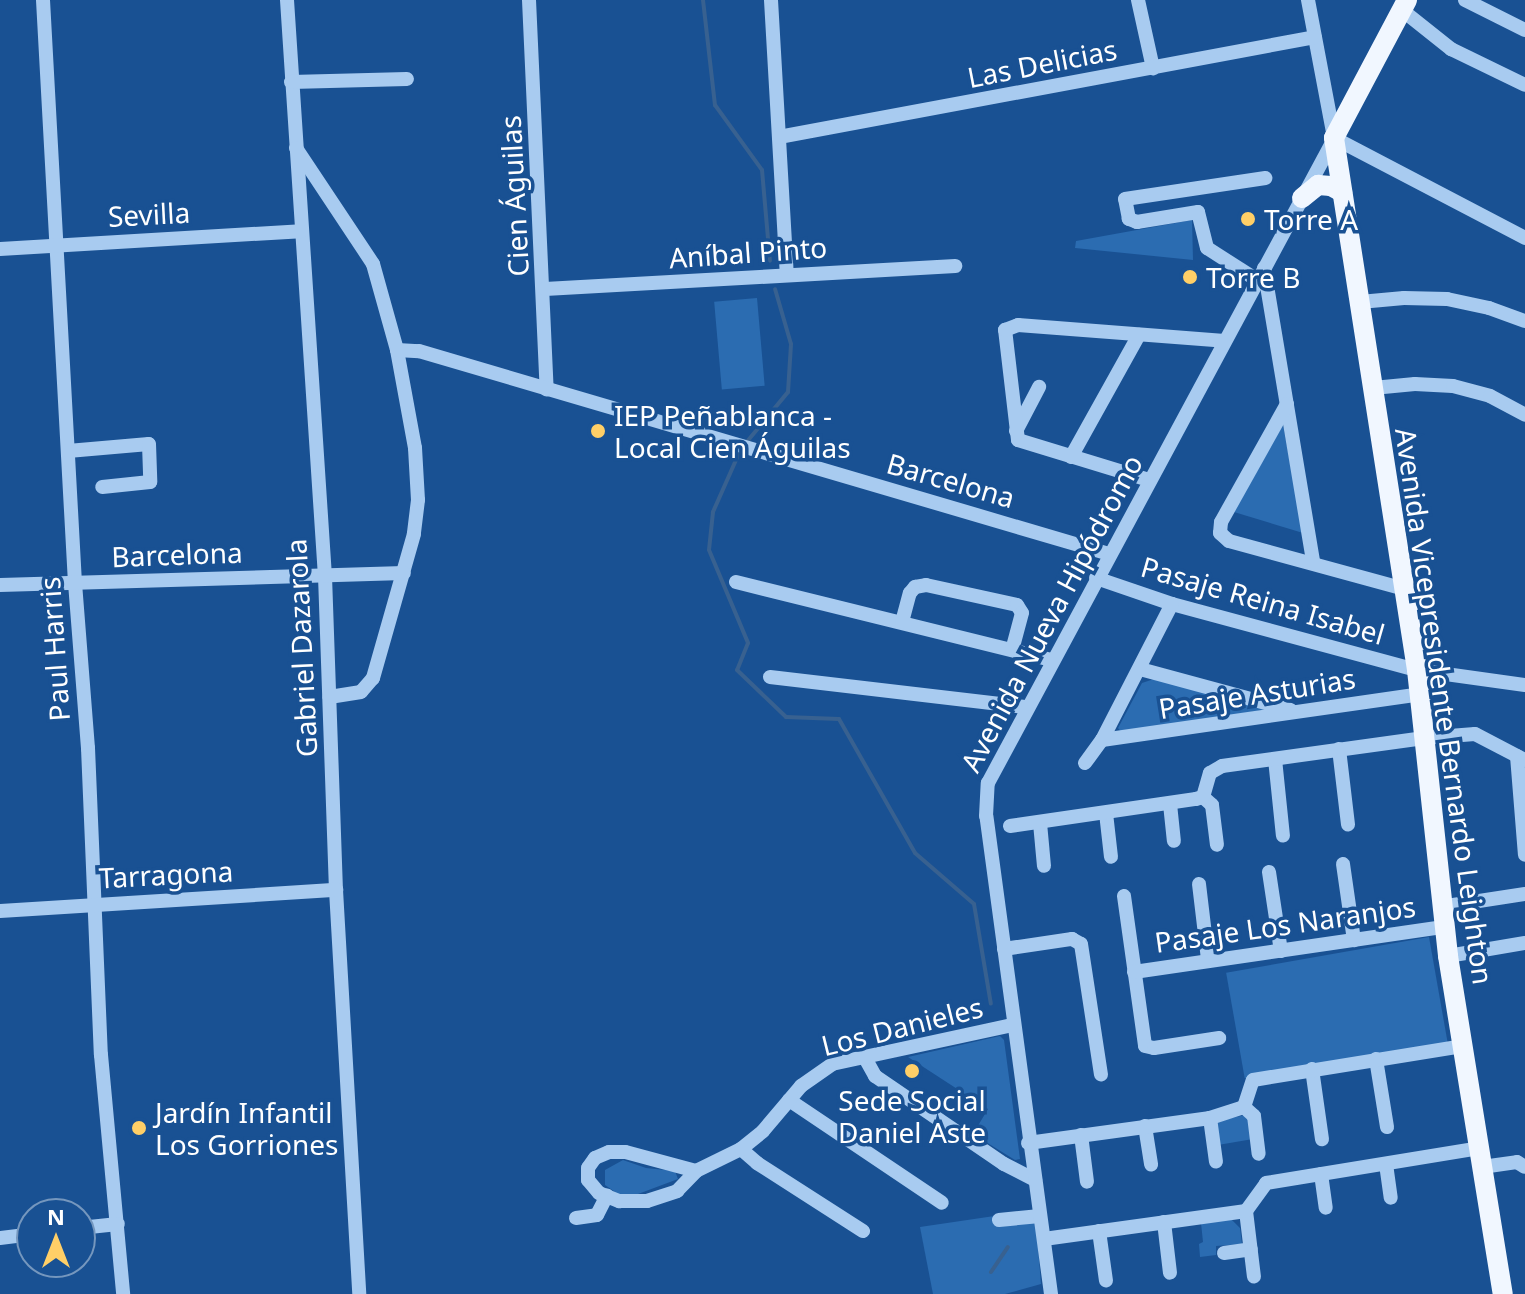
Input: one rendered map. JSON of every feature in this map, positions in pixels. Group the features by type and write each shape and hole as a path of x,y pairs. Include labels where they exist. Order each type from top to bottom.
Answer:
{"main road":[{"path":"1334,138 1404,5"},
{"name":"Avenida Vicepresidente Bernardo Leighton","path":"1334,138 1417,670 1442,917 1503,1294"},
{"path":"1302,198 1318,185 1331,186 1342,192"}],"street":[{"name":"Paul Harris","path":"43,0 75,583 88,748 101,1055 123,1294"},
{"name":"Gabriel Dazarola","path":"287,0 325,576 336,890 359,1294"},
{"name":"Cien Águilas","path":"529,0 545,289 547,390"},
{"path":"771,0 787,274"},
{"path":"1138,0 1153,68"},
{"path":"1308,0 1334,138 1525,238"},
{"path":"1465,0 1525,30"},
{"path":"1404,5 1451,49 1525,85"},
{"name":"Las Delicias","path":"779,137 1315,37"},
{"path":"291,82 407,79"},
{"name":"Avenida Nueva Hipódromo","path":"1051,1294 1012,1025 985,799 994,768 1026,707 1334,138"},
{"path":"295,147 373,264 409,401 418,500 404,573 373,678 361,692 329,697"},
{"path":"1265,178 1125,199 1129,219 1137,222 1198,212 1207,248 1260,274 1287,404 1313,561"},
{"name":"Sevilla","path":"0,249 300,231"},
{"name":"Aníbal Pinto","path":"545,289 955,266"},
{"path":"1360,302 1404,298 1447,299 1489,308 1525,321"},
{"path":"1149,480 1023,444 1016,431 1005,335 1007,327 1013,324 1224,341"},
{"path":"1071,457 1139,335"},
{"path":"397,350 419,351 547,390"},
{"path":"1373,388 1415,384 1453,386 1490,396 1525,415"},
{"path":"1016,431 1039,387"},
{"name":"Barcelona","path":"547,390 1109,554"},
{"path":"1287,404 1221,522 1220,533 1229,541 1313,561 1405,589"},
{"path":"68,451 149,444 150,482 102,487"},
{"name":"Barcelona","path":"0,585 404,573"},
{"name":"Pasaje Reina Isabel","path":"1096,578 1172,604 1417,670 1525,685"},
{"path":"736,582 1052,660"},
{"path":"902,622 910,593 915,587 926,585 1017,605 1022,613 1012,650"},
{"path":"1085,763 1102,740 1172,604"},
{"path":"1140,669 1299,712"},
{"path":"770,677 1026,707"},
{"name":"Pasaje Asturias","path":"1102,740 1420,694"},
{"path":"1203,797 1214,768 1339,749 1475,734 1521,758 1525,855"},
{"path":"1339,749 1348,824"},
{"path":"1275,759 1283,836"},
{"path":"1010,826 1203,797"},
{"path":"1203,797 1212,805 1217,845"},
{"path":"1170,804 1174,841"},
{"path":"1106,813 1111,857"},
{"path":"1040,823 1044,866"},
{"path":"1343,864 1354,940"},
{"path":"1269,872 1281,951"},
{"path":"1199,884 1208,959"},
{"name":"Tarragona","path":"0,911 336,890"},
{"name":"Pasaje Los Naranjos","path":"1134,972 1354,940 1525,894"},
{"path":"1124,896 1145,1046 1154,1048 1219,1038"},
{"path":"1004,949 1072,939 1081,944 1101,1074"},
{"path":"1448,956 1525,943"},
{"name":"Los Danieles","path":"607,1195 619,1201 647,1201 677,1191 696,1171 741,1149 763,1131 817,1072 864,1056 1012,1025"},
{"path":"1244,1107 1253,1080 1462,1046"},
{"path":"864,1056 875,1076 1004,1164 1035,1180"},
{"path":"1376,1059 1387,1127"},
{"path":"1312,1069 1322,1139"},
{"path":"789,1100 942,1203"},
{"path":"1028,1143 1210,1118 1244,1107"},
{"path":"1244,1107 1254,1116 1259,1154"},
{"path":"1210,1118 1216,1162"},
{"path":"1145,1126 1151,1165"},
{"path":"1081,1135 1087,1182"},
{"path":"741,1149 757,1163 863,1231"},
{"path":"576,1218 597,1215 607,1195 599,1193 588,1180 588,1168 595,1158 609,1152 625,1152 696,1171"},
{"path":"1254,1277 1246,1211 1266,1183 1386,1164 1481,1158 1517,1162 1525,1167"},
{"path":"1386,1164 1391,1198"},
{"path":"1321,1174 1326,1208"},
{"path":"1044,1239 1246,1211"},
{"path":"999,1220 1040,1216"},
{"path":"1164,1222 1170,1273"},
{"path":"96,1226 118,1224"},
{"path":"1099,1231 1106,1281"},
{"path":"1224,1253 1251,1249"}],"shaded area":[{"path":"1192,220 1193,260 1075,248 1076,241"},
{"path":"757,298 765,386 722,389 714,302"},
{"path":"1283,425 1303,533 1234,512"},
{"path":"1154,679 1269,709 1122,733 1118,728 1142,683"},
{"path":"1429,937 1448,1042 1245,1078 1226,973"},
{"path":"1000,1036 1004,1040 1020,1159 1015,1160 973,1134 988,1109 908,1057"},
{"path":"1246,1115 1251,1120 1253,1139 1218,1145 1216,1121"},
{"path":"623,1160 646,1168 675,1171 678,1179 638,1194 618,1194 605,1185 605,1170"},
{"path":"1035,1210 1041,1284 1005,1294 933,1294 920,1227"},
{"path":"1230,1218 1240,1228 1242,1244 1216,1246 1216,1255 1200,1257 1199,1244 1203,1242 1201,1223"}],"waterway":[{"path":"703,0 715,105 762,170 770,261"},
{"path":"745,444 788,392 791,344 775,289"},
{"path":"740,451 713,512 709,550 748,643 737,670 786,717 839,719 915,853 974,904 991,1004"},
{"path":"991,1272 1008,1247"}],"place":[{"name":"Torre A","path":"1248,219"},
{"name":"Torre B","path":"1190,277"},
{"name":"IEP Peñablanca - Local Cien Águilas","path":"598,431"},
{"name":"Sede Social Daniel Aste","path":"912,1071"},
{"name":"Jardín Infantil Los Gorriones","path":"139,1128"}]}
